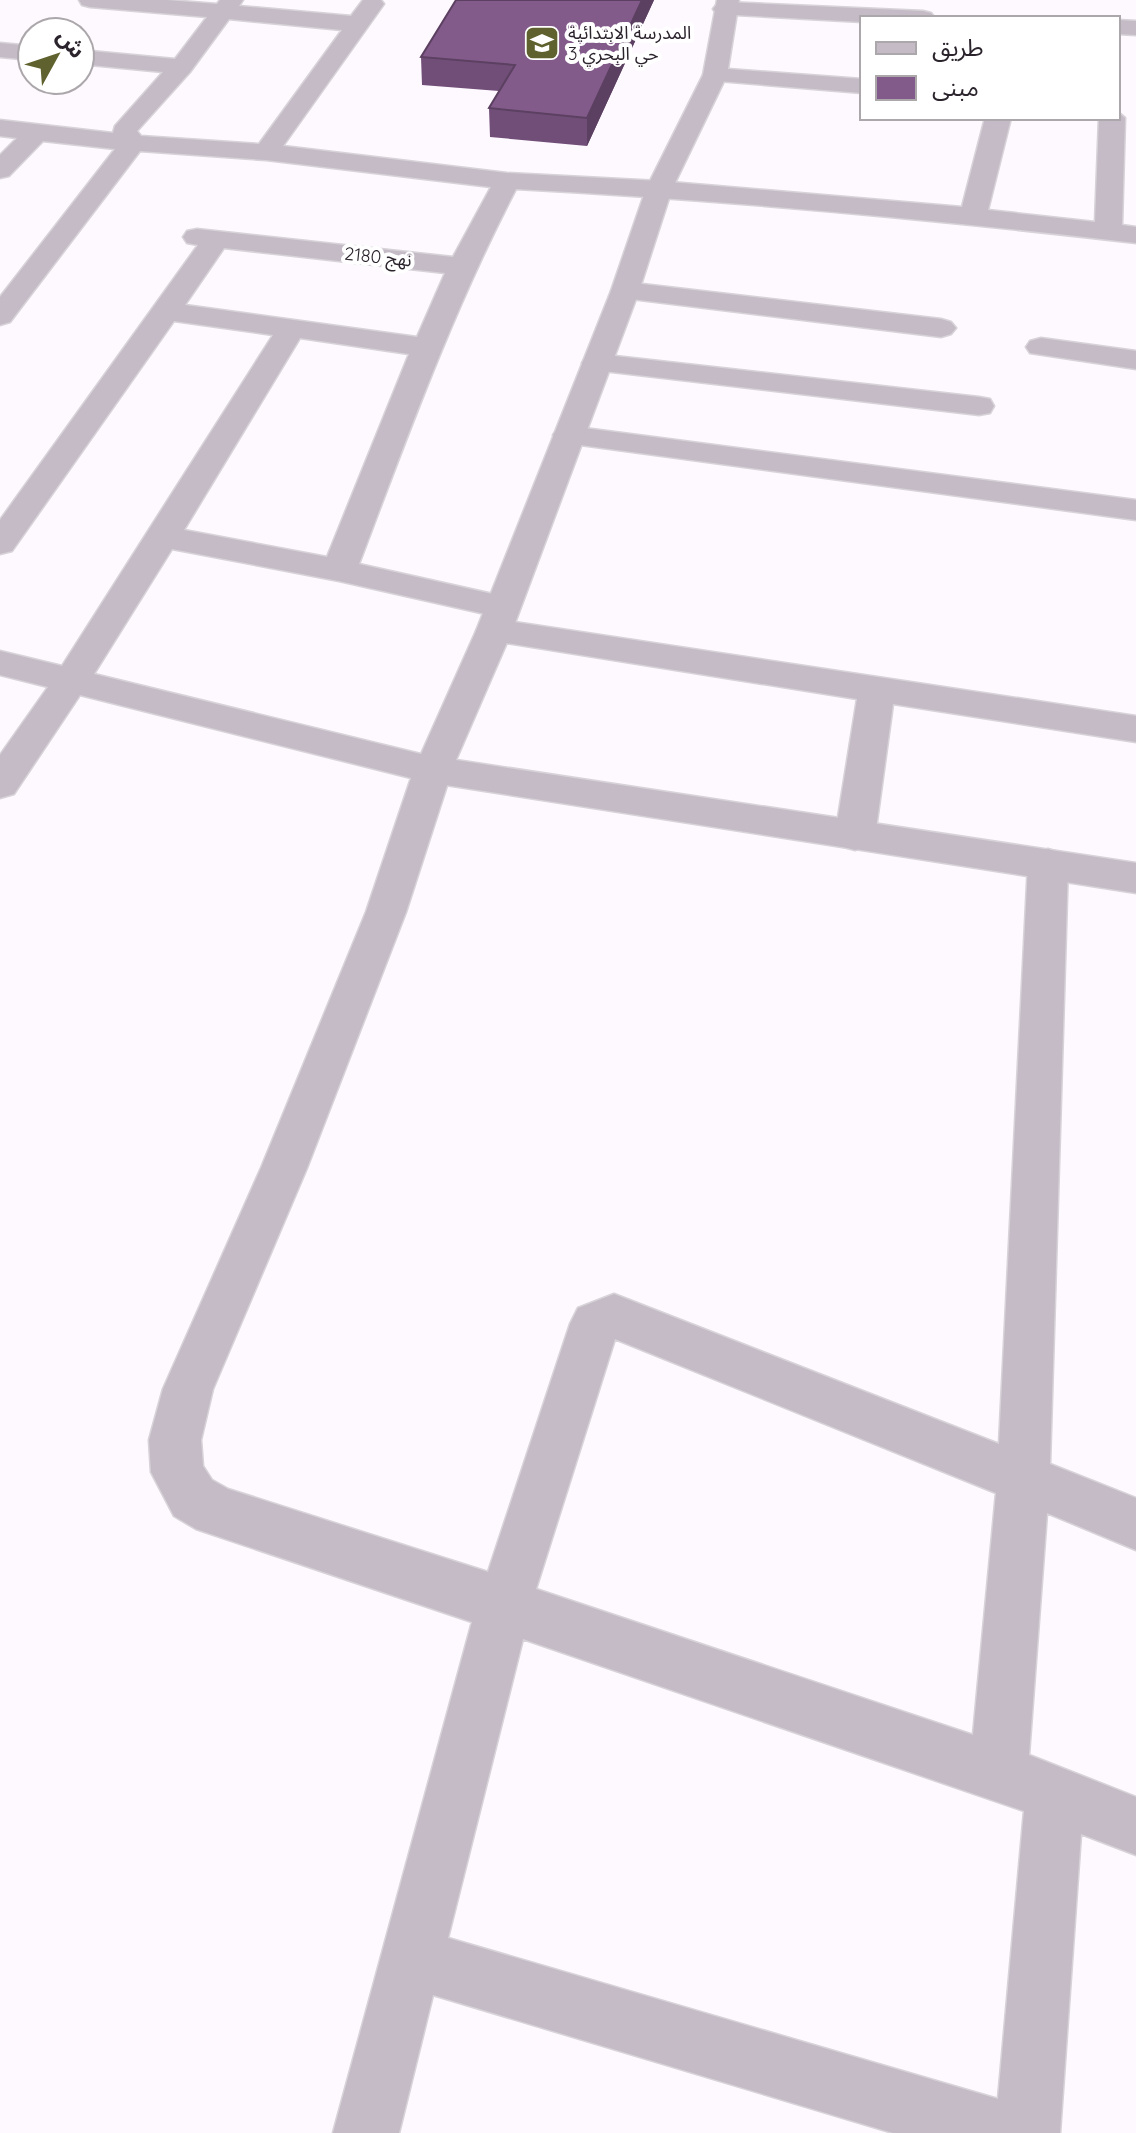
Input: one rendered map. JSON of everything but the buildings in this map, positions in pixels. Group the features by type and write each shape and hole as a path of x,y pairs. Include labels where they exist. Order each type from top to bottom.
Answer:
{"street":[{"path":"90,0 228,6 358,24"},
{"path":"266,152 375,0"},
{"path":"895,16 727,4 715,75 659,189 625,291 498,619 433,770 381,927 284,1168 188,1389 175,1440 177,1472 193,1498 215,1511 999,1772 1136,1826"},
{"path":"133,143 124,131 181,67 228,6"},
{"path":"96,59 181,67"},
{"path":"715,75 860,86"},
{"path":"973,216 997,120"},
{"path":"1108,231 1112,120"},
{"path":"0,128 133,143 266,152 507,181 659,189 973,216 1136,235"},
{"path":"0,170 38,131"},
{"path":"0,316 133,143"},
{"path":"339,570 427,347 462,266 507,181"},
{"name":"نهج 2180","path":"166,311 207,238 462,266"},
{"path":"625,291 941,328"},
{"path":"0,544 166,311 427,347"},
{"path":"0,784 72,680 291,329"},
{"path":"1041,347 1136,360"},
{"path":"597,363 979,406"},
{"path":"569,435 1136,510"},
{"path":"163,537 339,570 498,619 876,691 1136,729"},
{"path":"0,663 433,770 1136,878"},
{"path":"855,836 876,691"},
{"path":"999,1772 1023,1480 1048,864"},
{"path":"366,2133 504,1605 595,1324 614,1316 1136,1524"},
{"path":"1027,2133 1055,1796"},
{"path":"412,1958 1002,2133"}],"place":[{"name":"المدرسة الابتدائية حي البحري 3","path":"542,43"}]}
